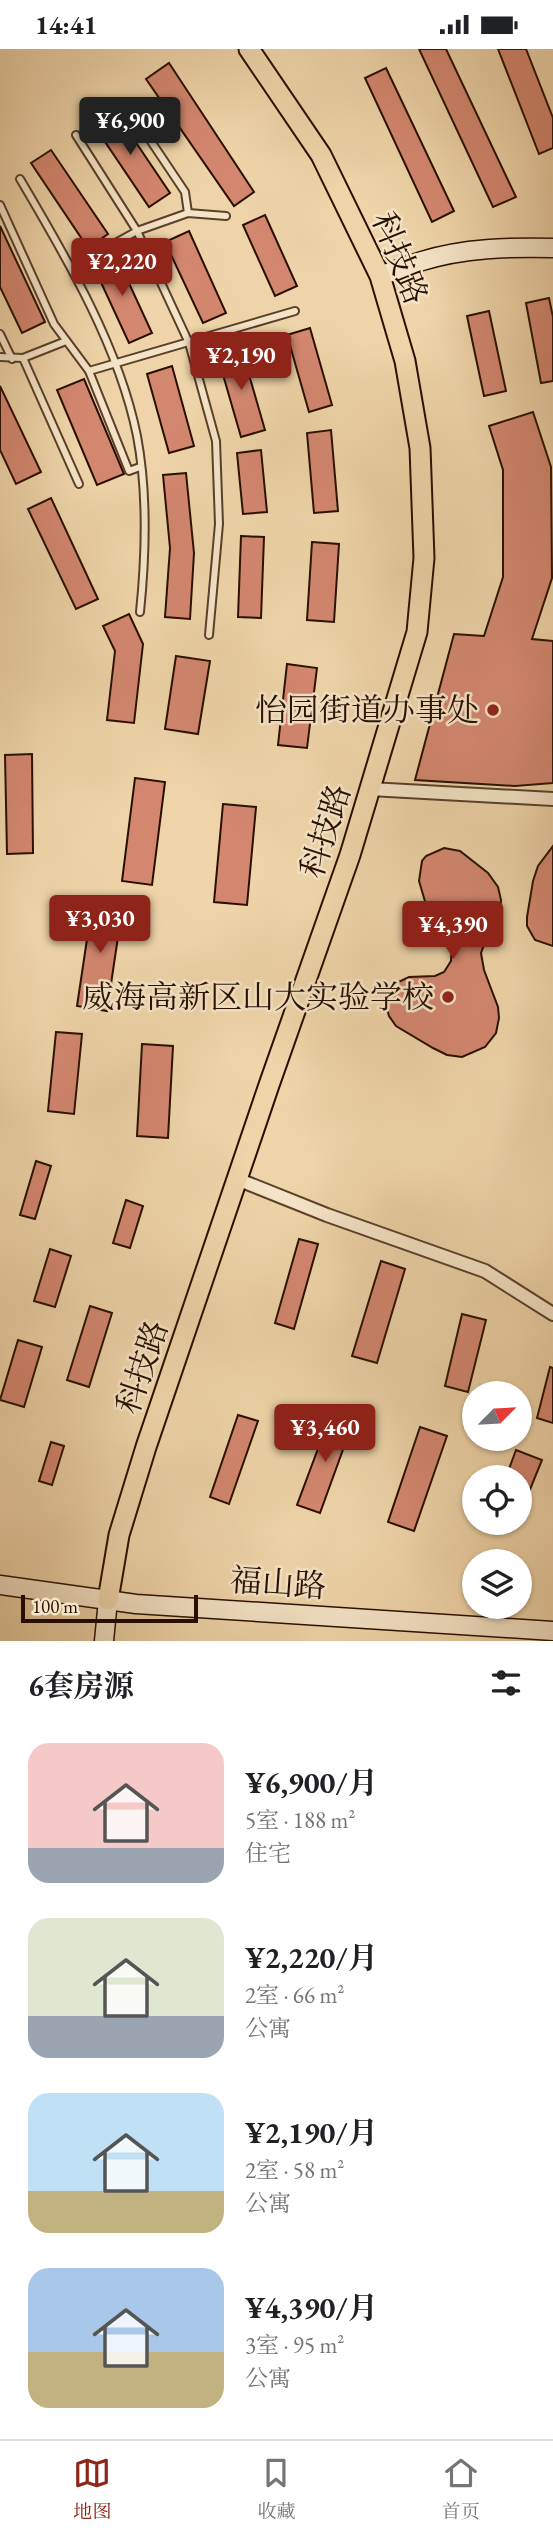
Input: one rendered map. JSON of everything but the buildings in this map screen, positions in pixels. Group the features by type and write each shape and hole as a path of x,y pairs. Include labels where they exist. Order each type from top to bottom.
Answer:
{"main road":[{"name":"科技路","path":"104,1641 119,1535 237,1179 350,855 417,632 424,558 421,448 405,361 380,276 321,155 250,49"},
{"path":"380,276 423,260 467,252 510,247 553,248"},
{"name":"福山路","path":"0,1585 136,1604 553,1631"}],"street":[{"path":"370,789 553,799"},
{"path":"237,1179 327,1215 485,1271 553,1314"}],"lane":[{"path":"126,104 185,192 188,213"},
{"path":"76,135 137,232 189,343 216,441 219,524 209,635"},
{"path":"20,179 72,267 116,365 137,436 146,547 140,612"},
{"path":"0,205 40,297 66,341 89,372 129,471 140,467"},
{"path":"72,267 137,232 188,213 226,216"},
{"path":"89,372 295,311"},
{"path":"0,334 12,359"},
{"path":"0,357 23,358 66,341"},
{"path":"23,358 79,484"}],"place":[{"name":"怡园街道办事处","path":"493,710"},
{"name":"威海高新区山大实验学校","path":"448,997"}]}
